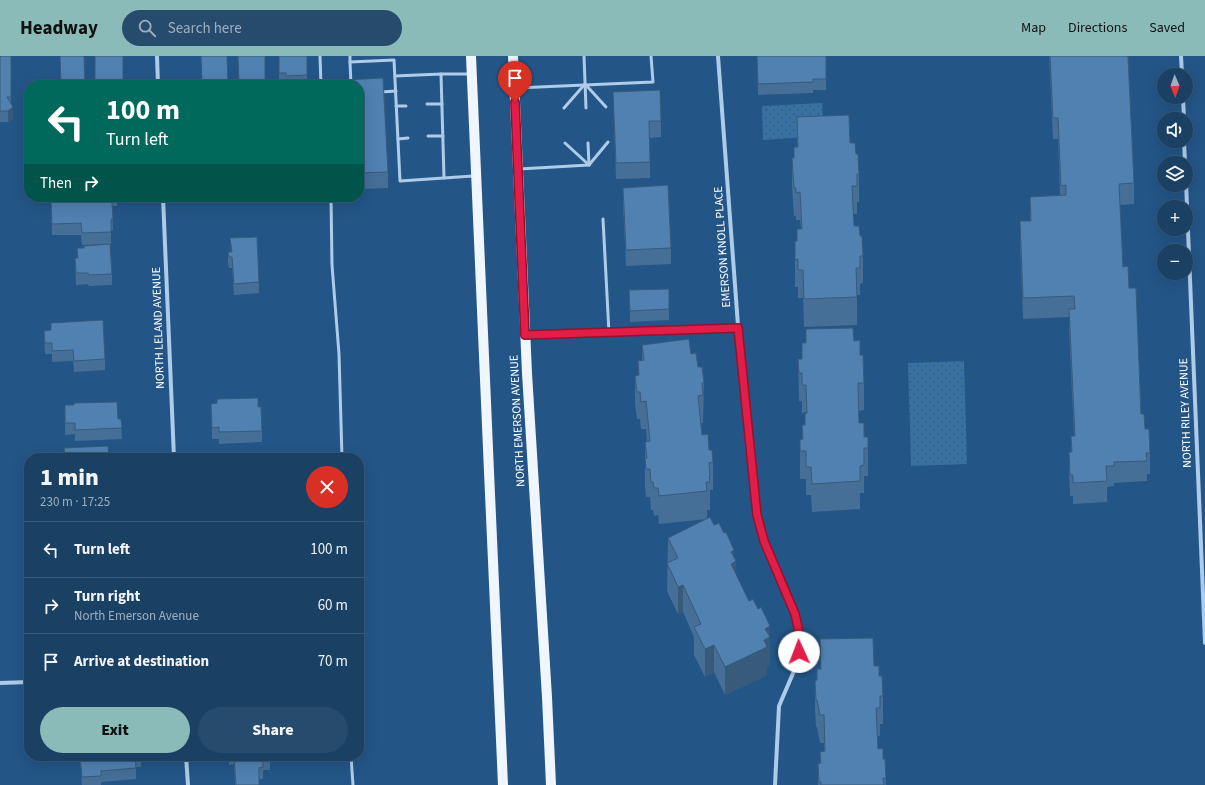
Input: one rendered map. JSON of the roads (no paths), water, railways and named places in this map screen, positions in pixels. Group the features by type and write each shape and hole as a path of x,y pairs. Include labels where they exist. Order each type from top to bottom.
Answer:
{"main road":[{"path":"471,56 475,176 503,785"},
{"name":"NORTH EMERSON AVENUE","path":"513,56 525,335 532,467 548,697 551,785"}],"street":[{"path":"157,56 158,80"},
{"name":"EMERSON KNOLL PLACE","path":"718,56 738,328 757,515 764,541 795,614 799,639 797,664 779,706 775,785"},
{"path":"1181,56 1182,68"},
{"name":"NORTH RILEY AVENUE","path":"1186,192 1205,643"},
{"name":"NORTH LELAND AVENUE","path":"163,202 174,453"},
{"path":"0,683 24,682"},
{"path":"186,761 188,785"}],"lane":[{"path":"320,56 321,80"},
{"path":"350,56 350,80"},
{"path":"584,56 586,108"},
{"path":"514,88 653,82 651,56"},
{"path":"350,62 394,60 400,181 475,176"},
{"path":"441,74 444,178"},
{"path":"395,76 472,74"},
{"path":"585,84 606,107"},
{"path":"564,108 585,84"},
{"path":"374,92 396,91"},
{"path":"427,104 442,104"},
{"path":"396,106 406,106"},
{"path":"428,136 443,136"},
{"path":"398,139 408,138"},
{"path":"518,169 589,165 608,142"},
{"path":"565,143 589,165"},
{"path":"588,143 589,165"},
{"path":"331,202 332,265 340,354 342,453"},
{"path":"603,219 609,333"},
{"path":"525,335 738,328"},
{"path":"351,761 353,785"}]}
